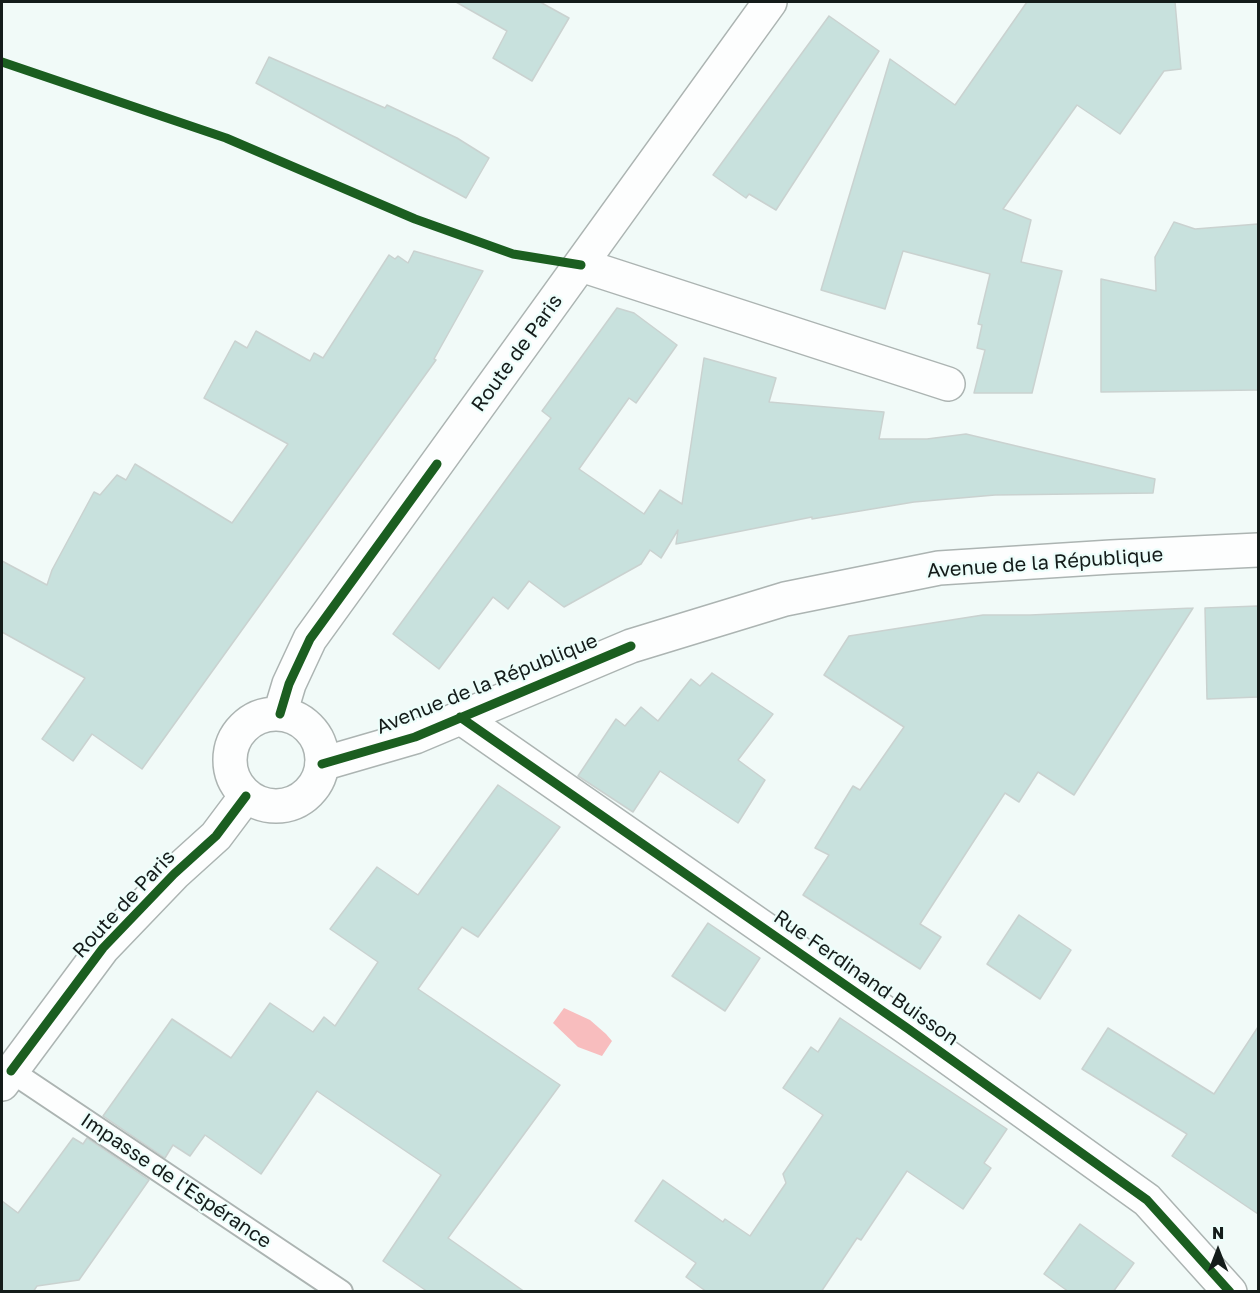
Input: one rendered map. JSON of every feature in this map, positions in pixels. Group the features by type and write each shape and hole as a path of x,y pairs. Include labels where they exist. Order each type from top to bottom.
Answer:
{"street":[{"name":"Route de Paris","path":"280,714 289,684 310,639 770,2"},
{"path":"581,265 948,384"},
{"name":"Avenue de la République","path":"322,764 415,737 631,646 785,599 939,568 1258,550"},
{"path":"280,714 306,725 316,736 321,750 322,764 319,778 300,800 287,806 272,807 246,796 237,786 231,774 229,762 233,742 244,727 255,719 280,714"},
{"name":"Rue Ferdinand Buisson","path":"460,717 916,1035 1147,1200 1230,1292"},
{"name":"Route de Paris","path":"6,1077 103,948 174,874 216,836 246,796"}],"lane":[{"name":"Impasse de l'Espérance","path":"6,1077 341,1292"}],"shaded area":[{"path":"564,1008 590,1020 612,1041 602,1056 578,1047 553,1023"}],"building":[{"path":"456,2 540,2 569,18 532,81 493,58 507,31"},
{"path":"1027,2 1175,2 1181,69 1164,71 1120,134 1077,105 1003,209 1031,220 1021,262 1062,271 1032,393 974,393 985,350 977,348 982,325 978,324 990,274 903,251 885,309 821,290 890,59 955,105"},
{"path":"829,16 879,51 776,210 749,194 746,198 713,175"},
{"path":"269,57 385,108 387,105 457,138 489,158 466,198 256,83"},
{"path":"1174,222 1195,229 1258,224 1258,390 1101,392 1101,279 1156,291 1155,257"},
{"path":"414,251 483,271 434,359 436,360 142,769 92,734 73,761 42,739 85,678 2,632 2,561 47,585 52,570 94,492 100,495 117,475 126,480 135,464 232,523 288,444 204,398 235,341 247,348 256,331 310,361 314,353 323,358 389,255 395,259 398,256 408,263"},
{"path":"617,308 634,313 677,345 636,403 629,398 579,469 644,514 660,490 682,504 704,358 776,378 769,402 884,412 879,439 927,439 966,434 1155,479 1153,493 995,495 914,502 812,519 812,517 676,544 678,530 661,558 650,550 641,564 564,607 529,581 508,609 493,597 439,669 393,634 551,418 542,411"},
{"path":"1258,606 1258,697 1207,699 1205,608"},
{"path":"1193,608 1074,795 1038,772 1019,802 1005,793 920,924 941,937 920,969 803,895 829,855 815,848 853,786 860,790 904,727 824,675 849,636 983,615"},
{"path":"712,673 773,714 738,760 765,780 738,823 660,771 633,812 578,776 616,719 625,726 641,707 658,721 691,679 700,686"},
{"path":"498,785 560,827 478,937 462,927 418,989 560,1085 448,1238 525,1292 428,1292 383,1261 441,1175 317,1091 261,1174 205,1135 190,1156 173,1145 165,1158 103,1116 172,1019 231,1058 270,1003 313,1032 324,1017 335,1026 378,962 330,929 377,867 418,895"},
{"path":"1019,915 1071,950 1040,999 987,964"},
{"path":"708,923 760,958 725,1011 672,976"},
{"path":"840,1018 1007,1129 984,1163 991,1168 963,1209 907,1171 861,1240 857,1238 821,1292 707,1292 686,1277 696,1263 635,1221 663,1180 723,1222 725,1219 750,1236 786,1183 783,1174 823,1115 783,1088 811,1047 818,1052"},
{"path":"1258,1027 1258,1214 1172,1156 1187,1134 1082,1069 1108,1028 1214,1094"},
{"path":"73,1138 83,1144 87,1138 149,1180 79,1280 37,1286 33,1292 2,1292 2,1201 18,1213"},
{"path":"1080,1224 1134,1263 1113,1292 1069,1292 1044,1274"}],"cycle path":[{"path":"2,62 226,138 415,219 513,254 581,265"},
{"path":"280,714 289,684 310,639 437,464"},
{"path":"322,764 415,737 631,646"},
{"path":"460,717 907,1028 1147,1200 1230,1292"},
{"path":"11,1071 103,948 174,874 216,836 246,796"}]}
